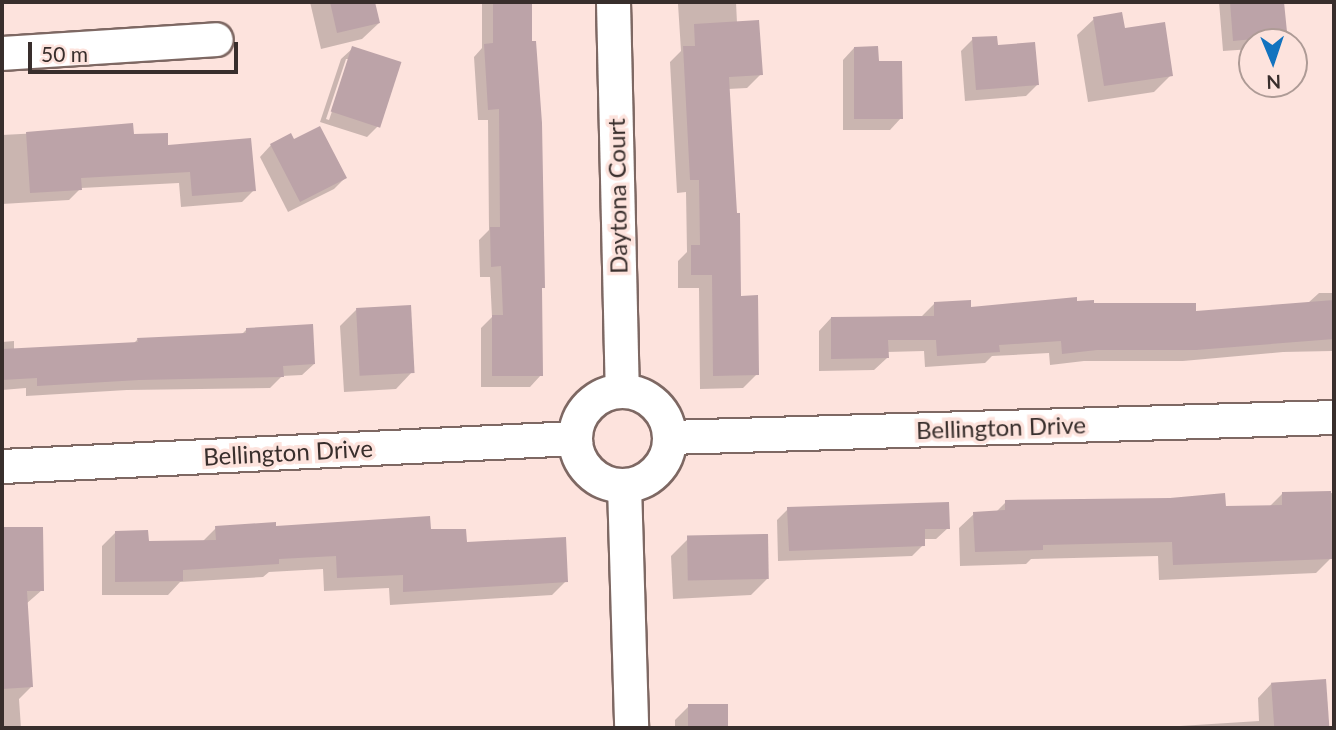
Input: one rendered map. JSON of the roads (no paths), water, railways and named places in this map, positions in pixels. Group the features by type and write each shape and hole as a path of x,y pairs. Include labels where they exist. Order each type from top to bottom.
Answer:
{"street":[{"name":"Daytona Court","path":"613,2 622,391"},
{"path":"2,53 216,39"},
{"path":"622,391 651,401 661,412 668,437 665,457 656,470 644,480 624,485 599,480 587,470 578,457 575,438 582,412 593,401 607,393 622,391"},
{"name":"Bellington Drive","path":"668,437 1334,417"},
{"name":"Bellington Drive","path":"2,466 575,438"},
{"path":"624,485 631,728"}]}
